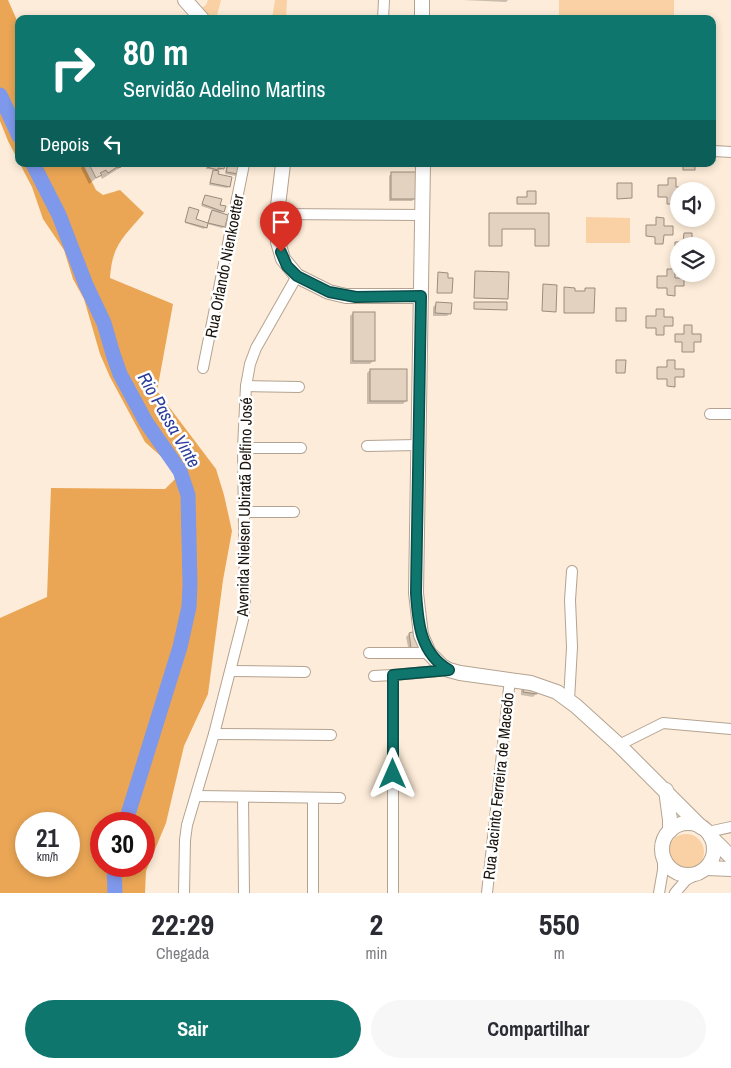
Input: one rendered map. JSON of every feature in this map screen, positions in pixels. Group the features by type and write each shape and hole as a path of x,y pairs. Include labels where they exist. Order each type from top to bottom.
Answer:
{"main road":[{"path":"185,0 198,15"},
{"path":"422,0 422,15"},
{"path":"283,167 277,231 281,252 287,266 297,276 329,292 346,296 421,296"},
{"path":"423,167 416,593 421,635 429,653 449,670 543,686 569,700 666,790 731,857"},
{"path":"666,790 670,831"},
{"path":"702,871 714,853 707,832 693,824 676,826 665,838 663,854 666,863 678,873 687,876 702,871 731,869"}],"street":[{"path":"383,15 384,0"},
{"path":"716,152 731,152"},
{"name":"Rua Orlando Nienkoetter","path":"203,368 243,167"},
{"path":"277,214 422,215"},
{"name":"Avenida Nielsen Ubiratã Delfino José","path":"184,893 187,825 231,671 240,636 245,603 243,448 246,386 250,364 256,348 297,276"},
{"path":"246,386 299,387"},
{"path":"710,414 731,414"},
{"path":"367,446 417,445"},
{"path":"243,448 301,448"},
{"path":"244,512 294,512"},
{"path":"569,700 572,646 570,600 572,571"},
{"path":"369,653 429,653"},
{"path":"374,676 449,670"},
{"path":"231,671 305,672"},
{"path":"393,675 394,893"},
{"name":"Rua Jacinto Ferreira de Macedo","path":"487,893 510,679"},
{"path":"619,745 663,723 731,729"},
{"path":"214,734 331,736"},
{"path":"196,796 340,798"},
{"path":"243,797 244,893"},
{"path":"313,798 313,893"},
{"path":"707,832 731,828"},
{"path":"659,893 663,870 663,854"},
{"path":"675,893 686,880 702,871"}],"shaded area":[{"path":"0,0 8,0 15,16 15,154 0,121"},
{"path":"208,0 221,0 217,15 207,15 201,8 206,5"},
{"path":"275,0 287,0 286,15 273,15"},
{"path":"559,0 674,0 674,15 559,15"},
{"path":"22,167 84,167 96,190 103,195 120,190 144,213 116,249 110,278 173,304 157,391 216,469 232,531 223,580 208,694 184,746 166,823 155,849 155,812 90,812 90,877 146,877 145,893 0,893 0,618 47,597 51,488 165,489 175,479 174,468 145,442 110,377 100,354 84,299 73,279 64,250 43,219 32,187"},
{"path":"586,217 630,218 630,243 586,243"},
{"path":"686,834 693,835 699,839 703,845 703,859 699,865 693,869 686,870 679,869 673,865 669,859 668,852 669,845 673,839 679,835"}],"building":[{"path":"90,167 117,167 108,173 106,170 100,173 102,175 96,178"},
{"path":"207,167 224,167 224,169 218,168 218,170"},
{"path":"227,167 240,167 239,174 226,172"},
{"path":"683,167 695,167 695,170 683,170"},
{"path":"213,170 219,171 218,174 232,177 230,187 210,183"},
{"path":"391,172 416,172 416,199 391,199"},
{"path":"668,178 676,178 676,182 670,182 670,204 667,204 667,197 658,197 658,185 668,185"},
{"path":"617,183 632,183 632,198 617,199"},
{"path":"527,191 536,191 536,204 517,204 517,197 527,197"},
{"path":"205,195 222,199 220,205 226,206 224,212 202,204"},
{"path":"189,207 199,210 196,219 208,223 207,228 185,222"},
{"path":"212,210 228,215 225,227 208,223"},
{"path":"489,213 549,213 549,246 535,246 535,229 502,229 502,246 489,246"},
{"path":"656,217 664,218 664,226 673,227 673,235 664,235 663,244 655,244 655,237 646,236 646,225 656,225"},
{"path":"684,233 692,233 692,237 684,237"},
{"path":"667,269 670,269 670,282 684,282 684,286 675,286 675,296 667,295 667,288 657,288 657,276 667,276"},
{"path":"475,271 509,272 508,299 474,298"},
{"path":"438,272 448,273 448,278 453,278 452,293 437,293"},
{"path":"543,284 557,285 556,312 542,311"},
{"path":"564,287 575,288 575,291 595,288 594,313 564,313"},
{"path":"436,302 452,303 451,314 435,313"},
{"path":"474,302 507,302 507,310 474,309"},
{"path":"616,308 626,308 626,321 616,321"},
{"path":"656,309 664,309 664,317 673,317 673,326 664,326 664,335 656,335 656,328 646,328 646,316 656,316"},
{"path":"353,312 375,312 375,361 353,361"},
{"path":"684,325 692,325 692,334 701,334 701,342 694,342 694,352 682,352 682,342 675,342 675,334 684,334"},
{"path":"616,360 626,360 625,373 616,373"},
{"path":"667,360 675,360 675,369 684,369 684,377 675,377 675,387 667,386 667,379 657,379 657,367 667,367"},
{"path":"370,369 407,369 407,401 370,401"},
{"path":"416,631 421,648 411,649 409,633"},
{"path":"524,685 538,688 537,694 523,692"}],"waterway":[{"name":"Rio Passa Vinte","path":"0,95 15,127"},
{"name":"Rio Passa Vinte","path":"35,167 59,215 86,285 104,323 120,374 146,422 180,471 188,495 189,607 180,647 129,812"},
{"name":"Rio Passa Vinte","path":"114,877 115,893"}],"route":[{"path":"281,252 287,266 297,276 329,292 356,297 421,296 416,593 419,624 425,645 433,658 449,670 393,675 393,774"}]}
